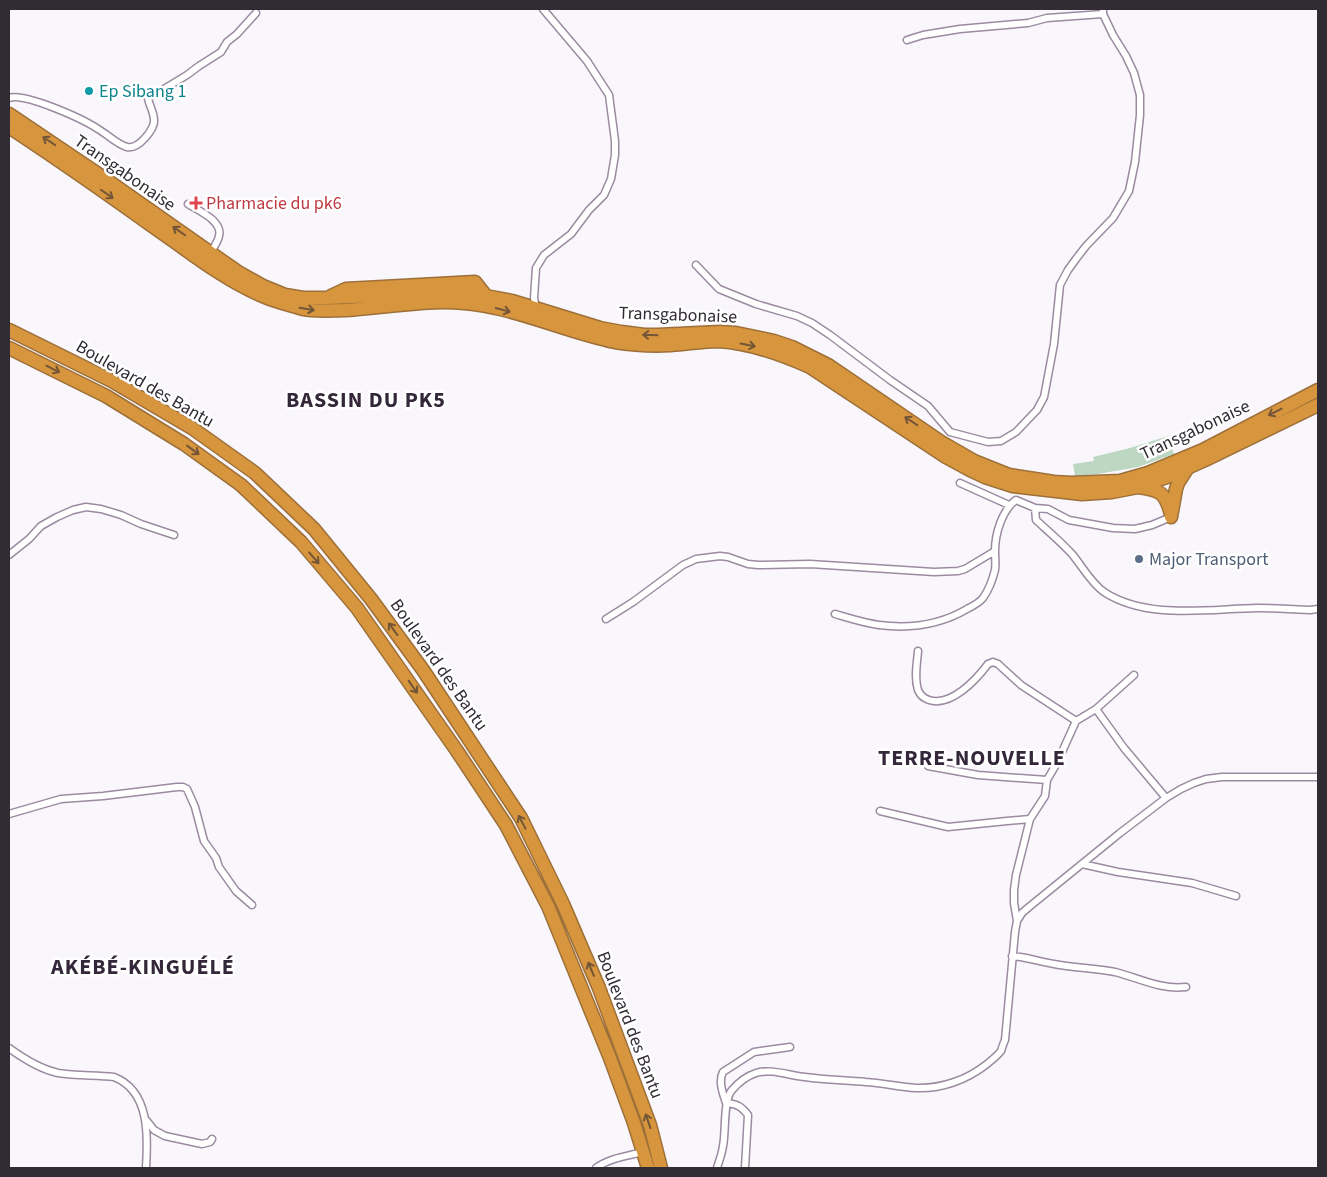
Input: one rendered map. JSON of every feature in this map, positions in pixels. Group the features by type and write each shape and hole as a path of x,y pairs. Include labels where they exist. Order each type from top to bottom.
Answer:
{"highway":[{"name":"Transgabonaise","path":"9,114 104,178 210,254 263,286 285,295 303,298 442,293 486,296 512,301 600,328 632,334 667,335 720,332 767,339 792,347 828,365 945,437 974,461 1009,475 1071,483 1120,481 1148,473 1203,450 1318,390"},
{"name":"Transgabonaise","path":"9,126 207,264 267,298 306,309 329,311 417,303 470,303 492,307 627,344 659,345 719,341 753,346 788,357 810,367 946,457 985,477 1013,486 1082,494 1112,492 1138,487 1187,469 1318,405"},
{"path":"9,137 45,156 57,159"},
{"path":"9,326 25,338"},
{"name":"Boulevard des Bantu","path":"9,330 112,381 192,428 255,473 314,529 371,599 424,670 521,818 563,904 599,988 650,1126 661,1168"},
{"name":"Boulevard des Bantu","path":"9,348 106,396 184,444 241,485 301,542 357,608 506,825 548,906 613,1067 634,1123 648,1168"},
{"path":"1171,517 1176,489 1187,469"},
{"path":"1138,487 1162,494 1167,502 1171,517"}],"street":[{"path":"536,308 534,298 536,268 544,256 570,234 604,195 611,179 615,155 609,95 587,61 544,9"},
{"path":"696,265 719,289 756,304 797,316 830,335 928,406 945,437 988,442 1001,441 1016,432 1028,421 1038,410 1048,383 1060,285 1068,270 1086,246 1113,218 1129,191 1137,150 1140,116 1140,95 1134,73 1126,56 1112,35 1103,11 1046,18 1028,23 960,29 923,35 908,40"},
{"path":"9,98 13,96 23,98 58,110 92,125 127,147 133,147 138,145 154,125 149,95 154,95 221,52 227,42 256,13"},
{"path":"188,204 218,226 219,237 210,254"},
{"path":"960,483 1009,505"},
{"path":"835,614 878,625 914,626 938,623 958,614 983,598 995,571 995,551 999,528 1009,505 1016,500 1035,508 1048,509 1069,520 1113,528 1135,529 1152,525 1171,517"},
{"path":"9,555 29,539 41,526 73,510 86,508 101,509 115,513 174,536"},
{"path":"1035,508 1036,520 1070,553 1094,583 1102,591 1128,603 1164,610 1190,611 1257,608 1318,609"},
{"path":"606,619 696,558 720,556 748,564 810,564 934,572 965,569 995,551"},
{"path":"918,651 916,681 918,691 927,699 936,702 945,701 958,694 988,664 993,662 998,664 1022,685 1076,721"},
{"path":"726,1104 730,1092 744,1079 758,1072 926,1088 954,1082 974,1073 1001,1051 1005,1040 1017,921 1014,890 1030,819 1045,796 1047,780 1076,721 1096,709 1134,675"},
{"path":"1096,709 1124,748 1166,798"},
{"path":"928,766 978,775 1047,780"},
{"path":"1017,921 1028,906 1181,788 1206,779 1222,777 1318,777"},
{"path":"9,814 61,799 183,787 187,789 195,807 204,841 216,858 219,868 236,891 252,905"},
{"path":"880,811 948,827 1030,819"},
{"path":"1082,864 1118,872 1192,883 1236,896"},
{"path":"1012,956 1052,964 1112,972 1164,987 1186,988"},
{"path":"717,1168 723,1147 726,1124 726,1104 722,1091 721,1076 723,1072 754,1052 790,1047"},
{"path":"9,1048 27,1060 48,1070 60,1073 105,1076 119,1079 129,1086 142,1106 146,1120 146,1168"},
{"path":"726,1104 735,1104 741,1107 748,1115 745,1168"},
{"path":"146,1120 154,1130 166,1136 202,1144 210,1142 212,1139"},
{"path":"596,1168 612,1160 643,1152"}],"green space":[{"path":"1168,436 1174,454 1138,467 1075,476 1073,464 1094,461 1093,457"}],"place":[{"name":"Ep Sibang 1","path":"89,91"},
{"name":"Pharmacie du pk6","path":"196,203"},
{"name":"Major Transport","path":"1139,559"}],"district":[{"name":"BASSIN DU PK5","path":"366,400"},
{"name":"TERRE-NOUVELLE","path":"972,758"},
{"name":"AKÉBÉ-KINGUÉLÉ","path":"143,967"}]}
